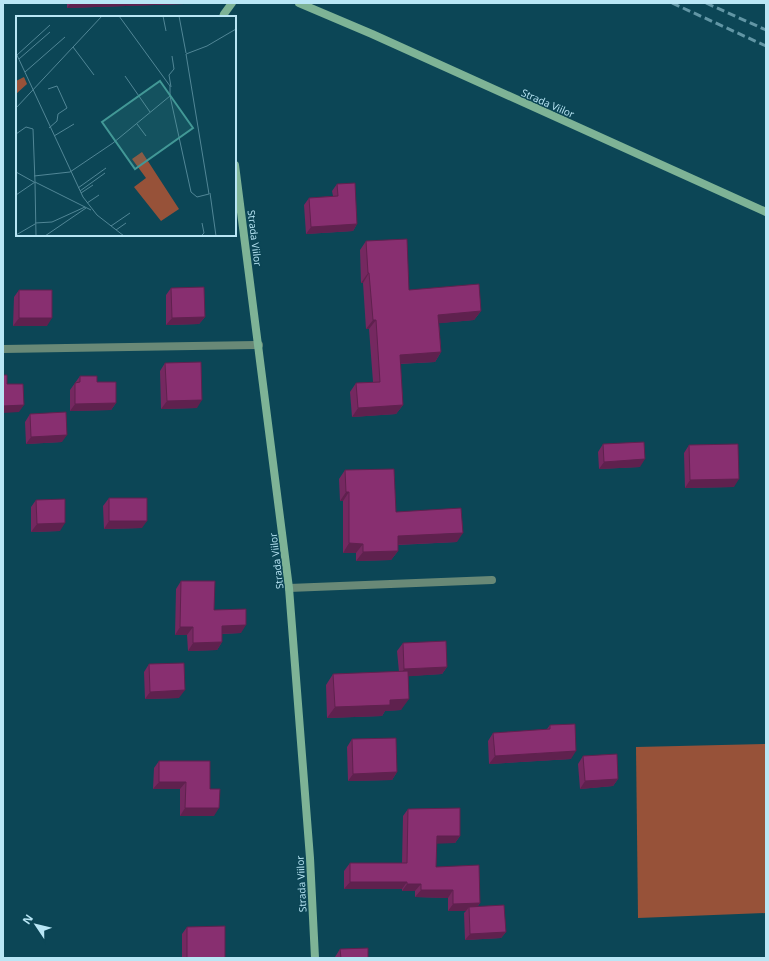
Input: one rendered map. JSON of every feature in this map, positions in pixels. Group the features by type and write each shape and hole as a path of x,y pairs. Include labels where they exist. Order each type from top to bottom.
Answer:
{"main road":[{"path":"223,16 232,3"},
{"name":"Strada Viilor","path":"299,3 372,34 766,212"},
{"name":"Strada Viilor","path":"236,172 289,588 310,858 315,958"}],"street":[{"path":"3,348 259,345"},
{"path":"289,588 492,580"}],"shaded area":[{"path":"766,744 766,913 638,918 636,747"}],"building":[{"path":"355,183 357,224 311,227 309,198 338,196 337,184"},
{"path":"407,239 409,290 479,284 481,311 438,315 441,352 400,355 403,405 358,408 356,383 380,382 376,320 373,320 366,241"},
{"path":"204,287 205,317 172,318 171,288"},
{"path":"19,290 52,290 52,318 19,318"},
{"path":"201,362 202,400 167,401 165,363"},
{"path":"3,375 7,375 7,384 23,384 24,405 3,406"},
{"path":"80,376 97,376 97,382 116,382 116,403 75,404 75,383 80,382"},
{"path":"66,412 67,435 31,437 30,414"},
{"path":"644,442 645,459 604,462 603,444"},
{"path":"738,444 739,479 690,480 689,445"},
{"path":"394,469 396,512 461,508 463,533 398,536 398,551 363,552 363,544 349,543 349,492 346,492 345,470"},
{"path":"109,498 147,498 147,521 109,521"},
{"path":"65,499 65,523 37,524 36,500"},
{"path":"181,581 215,581 214,610 246,609 246,625 222,626 222,642 193,643 193,627 180,627"},
{"path":"446,641 447,667 404,669 403,643"},
{"path":"184,663 185,690 150,692 149,664"},
{"path":"408,671 409,699 390,700 390,705 335,707 333,674"},
{"path":"575,724 576,751 495,756 493,733 550,729 550,725"},
{"path":"396,738 397,772 353,774 352,739"},
{"path":"617,754 618,779 585,781 583,756"},
{"path":"159,761 210,761 210,789 220,789 219,808 185,808 186,782 159,782"},
{"path":"460,808 460,836 437,836 436,867 479,865 480,903 453,904 453,890 421,890 421,884 407,884 407,882 350,882 350,863 407,863 408,809"},
{"path":"504,905 506,932 470,934 469,907"},
{"path":"225,926 225,958 187,958 187,927"},
{"path":"368,948 368,958 341,958 340,949"}],"railway":[{"path":"672,3 766,46"},
{"path":"706,3 766,30"}]}
